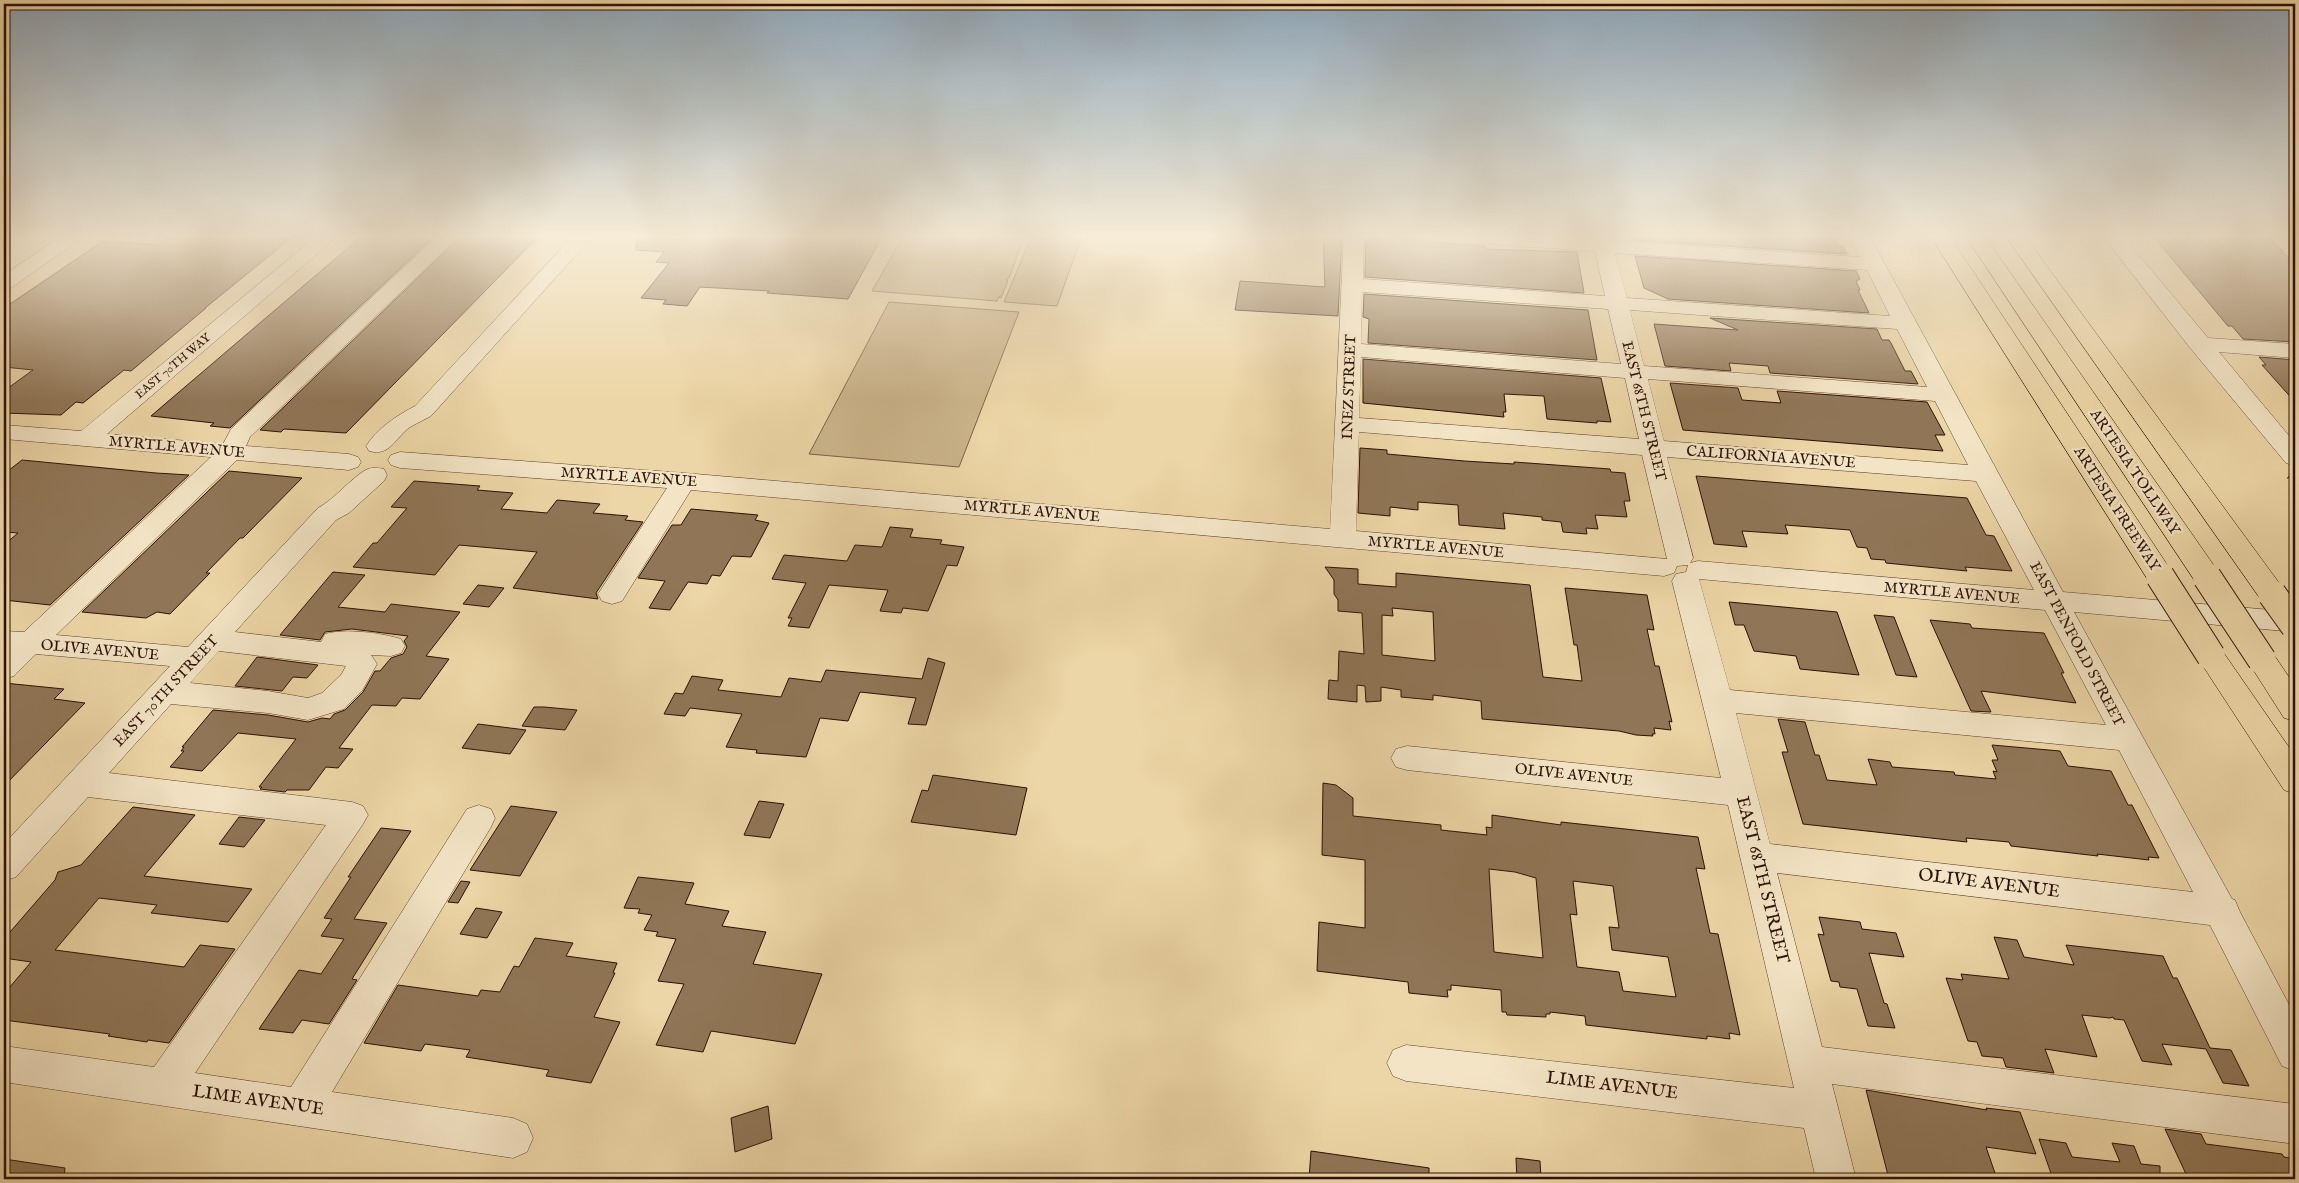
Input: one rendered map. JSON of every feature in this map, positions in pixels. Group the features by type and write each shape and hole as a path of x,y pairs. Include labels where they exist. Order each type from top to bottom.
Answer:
{"highway":[{"name":"ARTESIA FREEWAY","path":"1975,290 2211,656 2295,781"},
{"name":"ARTESIA TOLLWAY","path":"2012,290 2295,710"},
{"path":"2054,290 2295,624"}],"street":[{"name":"EAST 70TH WAY","path":"85,440 264,290"},
{"path":"4,668 17,642 232,451 239,434 392,290"},
{"path":"349,467 360,452 393,452 418,426 423,411 534,290"},
{"name":"INEZ STREET","path":"1343,538 1352,290"},
{"path":"1429,290 1904,323"},
{"name":"EAST 68TH STREET","path":"1615,290 1682,569 1718,700 1836,1179"},
{"name":"EAST PENFOLD STREET","path":"1887,290 2128,739 2223,911 2295,1052"},
{"path":"2156,290 2295,458"},
{"path":"2199,344 2295,351"},
{"path":"1350,350 1634,370 1942,395"},
{"name":"CALIFORNIA AVENUE","path":"1348,424 1985,474"},
{"name":"MYRTLE AVENUE","path":"4,432 232,451 349,467 360,476 375,475"},
{"name":"MYRTLE AVENUE","path":"393,452 684,481 2295,624"},
{"name":"EAST 70TH STREET","path":"4,867 327,514 340,507 375,475 393,468 393,452"},
{"name":"EAST 70TH STREET","path":"327,514 323,510 329,497 349,467"},
{"path":"612,594 684,481"},
{"name":"OLIVE AVENUE","path":"17,642 210,643"},
{"path":"210,643 391,646"},
{"path":"165,692 268,702 308,709 333,701 352,683 362,664 357,657 210,643"},
{"path":"1718,700 2128,739"},
{"name":"OLIVE AVENUE","path":"1407,758 1740,793"},
{"path":"82,783 352,815 163,1087"},
{"path":"301,1107 479,818"},
{"name":"OLIVE AVENUE","path":"1756,856 2223,911"},
{"name":"LIME AVENUE","path":"1406,1063 1819,1110"},
{"path":"1807,1063 2295,1124"},
{"name":"LIME AVENUE","path":"4,1064 513,1138"}],"shaded area":[{"path":"1004,290 1001,298 999,297 997,301 872,291"},
{"path":"1009,290 1063,290 1057,306 1004,302"},
{"path":"889,302 1019,312 959,467 809,454"}],"building":[{"path":"30,290 227,290 131,371 124,370 83,403 76,402 61,415 4,413 4,391 33,370 4,367 4,308"},
{"path":"298,290 377,290 230,428 210,426 214,423 151,416"},
{"path":"405,290 486,290 346,433 284,429 281,432 260,430"},
{"path":"647,290 698,290 687,306 663,304 666,300 641,298"},
{"path":"755,290 853,290 848,299 767,293 769,291"},
{"path":"1238,290 1339,290 1338,316 1235,310"},
{"path":"1546,290 1584,290 1584,293"},
{"path":"1649,290 1858,290 1869,313 1668,299"},
{"path":"2198,290 2295,290 2295,342 2243,339 2232,326 2228,326"},
{"path":"1364,294 1588,310 1597,360 1368,343 1369,319 1363,317"},
{"path":"1710,318 1877,329 1882,340 1889,340 1905,371 1911,371 1918,384 1770,373 1768,366 1729,363 1731,371 1665,366 1654,324 1738,330"},
{"path":"2259,357 2295,360 2295,402 2262,365 2266,365"},
{"path":"1363,359 1601,378 1611,422 1597,421 1597,423 1547,419 1544,396 1504,394 1506,412 1503,412 1504,417 1363,403"},
{"path":"1670,383 1738,388 1742,400 1781,403 1777,391 1927,402 1945,435 1935,435 1943,451 1683,430"},
{"path":"1360,448 1387,450 1387,454 1464,461 1514,464 1514,462 1610,469 1611,472 1625,473 1630,501 1624,501 1627,517 1595,515 1598,529 1586,528 1587,534 1563,532 1561,522 1542,520 1542,517 1503,513 1505,529 1459,525 1458,505 1418,502 1418,510 1390,507 1390,516 1358,513"},
{"path":"22,460 189,475 50,605 4,600 4,545 18,533 4,532 4,474"},
{"path":"229,471 302,478 206,573 210,573 170,614 157,612 146,618 82,612"},
{"path":"1696,476 1967,498 1986,535 1994,536 2012,571 1965,567 1967,571 1886,563 1885,560 1871,559 1867,548 1857,547 1850,530 1785,525 1788,534 1742,531 1747,547 1714,544"},
{"path":"414,481 480,486 477,490 513,493 501,509 547,513 557,500 600,504 593,513 628,516 625,520 643,522 596,593 598,599 513,588 537,552 459,545 435,575 353,567 373,543 377,543 407,508 391,507"},
{"path":"691,509 758,515 755,520 769,523 751,557 732,556 720,576 712,575 707,584 688,582 670,610 649,608 665,581 638,578 672,525 681,525"},
{"path":"890,527 913,529 910,537 942,540 940,544 964,547 957,566 947,565 928,611 903,608 901,613 880,611 888,590 829,585 809,628 788,626 792,618 788,618 806,583 772,579 784,555 847,561 855,545 882,547"},
{"path":"1325,567 1358,569 1358,584 1396,587 1396,573 1530,585 1543,677 1582,681 1577,645 1574,645 1565,588 1647,595 1654,630 1647,629 1655,666 1659,666 1672,722 1669,721 1671,730 1654,728 1655,734 1652,734 1653,736 1619,731 1482,719 1481,701 1433,695 1433,700 1401,697 1401,690 1381,687 1381,701 1366,702 1365,686 1357,685 1357,702 1328,699 1329,680 1338,681 1339,651 1364,654 1362,613 1338,611 1338,600 1334,594 1334,580","holes":["1392,608 1433,612 1435,661 1382,655 1382,615 1393,616"]},
{"path":"333,572 365,575 338,607 385,612 391,604 460,612 426,656 449,659 420,699 402,698 396,706 372,705 339,748 353,749 338,768 326,767 309,790 287,790 285,792 260,789 262,787 259,787 296,739 238,733 202,771 170,767 184,751 181,751 184,747 182,747 213,710 268,715 308,722 322,718 330,719 334,714 345,710 363,692 375,671 380,671 391,658 403,654 407,647 404,641 408,636 352,629 325,632 320,640 280,635"},
{"path":"478,585 504,588 489,607 463,604"},
{"path":"1729,602 1837,612 1859,675 1800,669 1796,656 1754,651 1744,625 1735,625"},
{"path":"1874,615 1894,617 1917,677 1896,675"},
{"path":"1930,620 1970,624 1972,628 2044,633 2064,673 2061,673 2076,703 1981,691 1991,712 1971,711"},
{"path":"257,657 318,665 307,678 293,677 282,691 235,686"},
{"path":"928,658 945,663 926,725 908,724 916,698 860,692 848,721 820,718 806,757 756,753 757,750 726,747 742,714 690,708 685,716 664,714 675,693 683,694 692,676 723,680 718,690 781,697 789,678 821,682 826,670 922,679"},
{"path":"4,683 64,689 54,699 85,703 4,786"},
{"path":"534,707 577,710 565,730 522,726"},
{"path":"1778,719 1805,722 1815,755 1819,755 1827,780 1877,785 1868,759 1890,762 1892,767 1954,772 1955,775 1996,779 1993,771 1997,772 1992,760 1998,760 1992,745 2060,751 2068,766 2111,771 2128,805 2132,805 2159,858 2148,857 2149,860 2097,854 2098,856 2011,846 2009,842 1966,838 1967,842 1803,824 1782,752 1788,752"},
{"path":"478,724 526,730 510,754 462,748"},
{"path":"933,775 1027,788 1016,835 911,822 922,790 928,791"},
{"path":"1323,783 1336,785 1353,798 1353,816 1441,825 1441,830 1487,835 1486,827 1492,828 1492,815 1561,825 1561,822 1698,837 1705,869 1696,868 1710,933 1718,934 1740,1035 1729,1033 1730,1039 1707,1036 1707,1039 1586,1025 1585,1016 1550,1012 1550,1014 1546,1014 1546,1017 1507,1015 1506,1012 1502,1012 1501,990 1451,985 1451,990 1447,990 1448,997 1409,993 1408,982 1317,971 1319,922 1365,928 1365,860 1322,855","holes":["1489,869 1515,872 1536,878 1543,958 1494,952","1573,881 1613,886 1619,928 1609,927 1612,950 1668,957 1676,997 1623,991 1619,972 1577,967 1570,914 1577,915"]},
{"path":"759,801 784,804 770,838 744,835"},
{"path":"511,806 557,812 520,876 470,870"},
{"path":"133,807 195,815 144,876 252,889 228,922 151,913 157,905 99,898 55,950 184,967 200,945 235,949 169,1043 148,1040 147,1042 108,1036 110,1034 4,1020 4,994 31,962 4,958 4,939 55,880 58,872 81,865"},
{"path":"239,817 265,820 244,847 219,844"},
{"path":"381,828 411,831 354,919 387,923 352,979 357,980 329,1024 302,1020 293,1033 259,1029 299,970 321,974 344,939 321,936 332,919 324,918 351,877 348,877"},
{"path":"638,877 694,883 685,904 729,911 722,926 766,932 753,964 822,974 795,1044 711,1031 703,1052 656,1045 684,984 658,981 676,939 656,936 658,932 644,930 652,915 638,913 640,909 624,908"},
{"path":"461,881 470,882 458,903 448,902"},
{"path":"476,908 502,912 487,938 460,934"},
{"path":"1819,917 1860,922 1862,929 1896,933 1904,957 1869,953 1884,1003 1887,1004 1895,1028 1868,1026 1857,989 1840,987 1839,982 1831,981 1818,934 1824,935"},
{"path":"1994,937 2017,940 2024,957 2074,965 2066,945 2163,956 2173,978 2177,978 2210,1048 2231,1050 2249,1086 2223,1083 2206,1049 2162,1044 2172,1065 2142,1061 2124,1020 2114,1019 2113,1017 2082,1015 2097,1057 2045,1049 2054,1073 2006,1067 2003,1058 1982,1056 1977,1042 1968,1041 1946,978 1963,980 1961,974 2009,979"},
{"path":"535,938 573,943 566,956 617,963 613,973 615,973 594,1017 620,1022 591,1083 546,1076 549,1070 466,1057 470,1050 425,1044 421,1051 364,1043 398,985 478,996 481,990 500,992 514,966 519,967"},
{"path":"1866,1090 1987,1110 1986,1108 2020,1112 2036,1154 1986,1147 1997,1179 1889,1179"},
{"path":"768,1106 772,1139 735,1152 731,1118"},
{"path":"2165,1129 2201,1134 2206,1144 2282,1154 2284,1157 2295,1159 2295,1179 2193,1179 2191,1175 2186,1174"},
{"path":"2039,1139 2066,1143 2072,1157 2120,1162 2112,1143 2134,1146 2141,1164 2160,1166 2160,1179 2053,1179"},
{"path":"1311,1151 1429,1168 1429,1179 1309,1179"},
{"path":"1516,1158 1540,1161 1541,1179 1517,1179"},
{"path":"4,1159 65,1168 64,1179 4,1179"}]}
